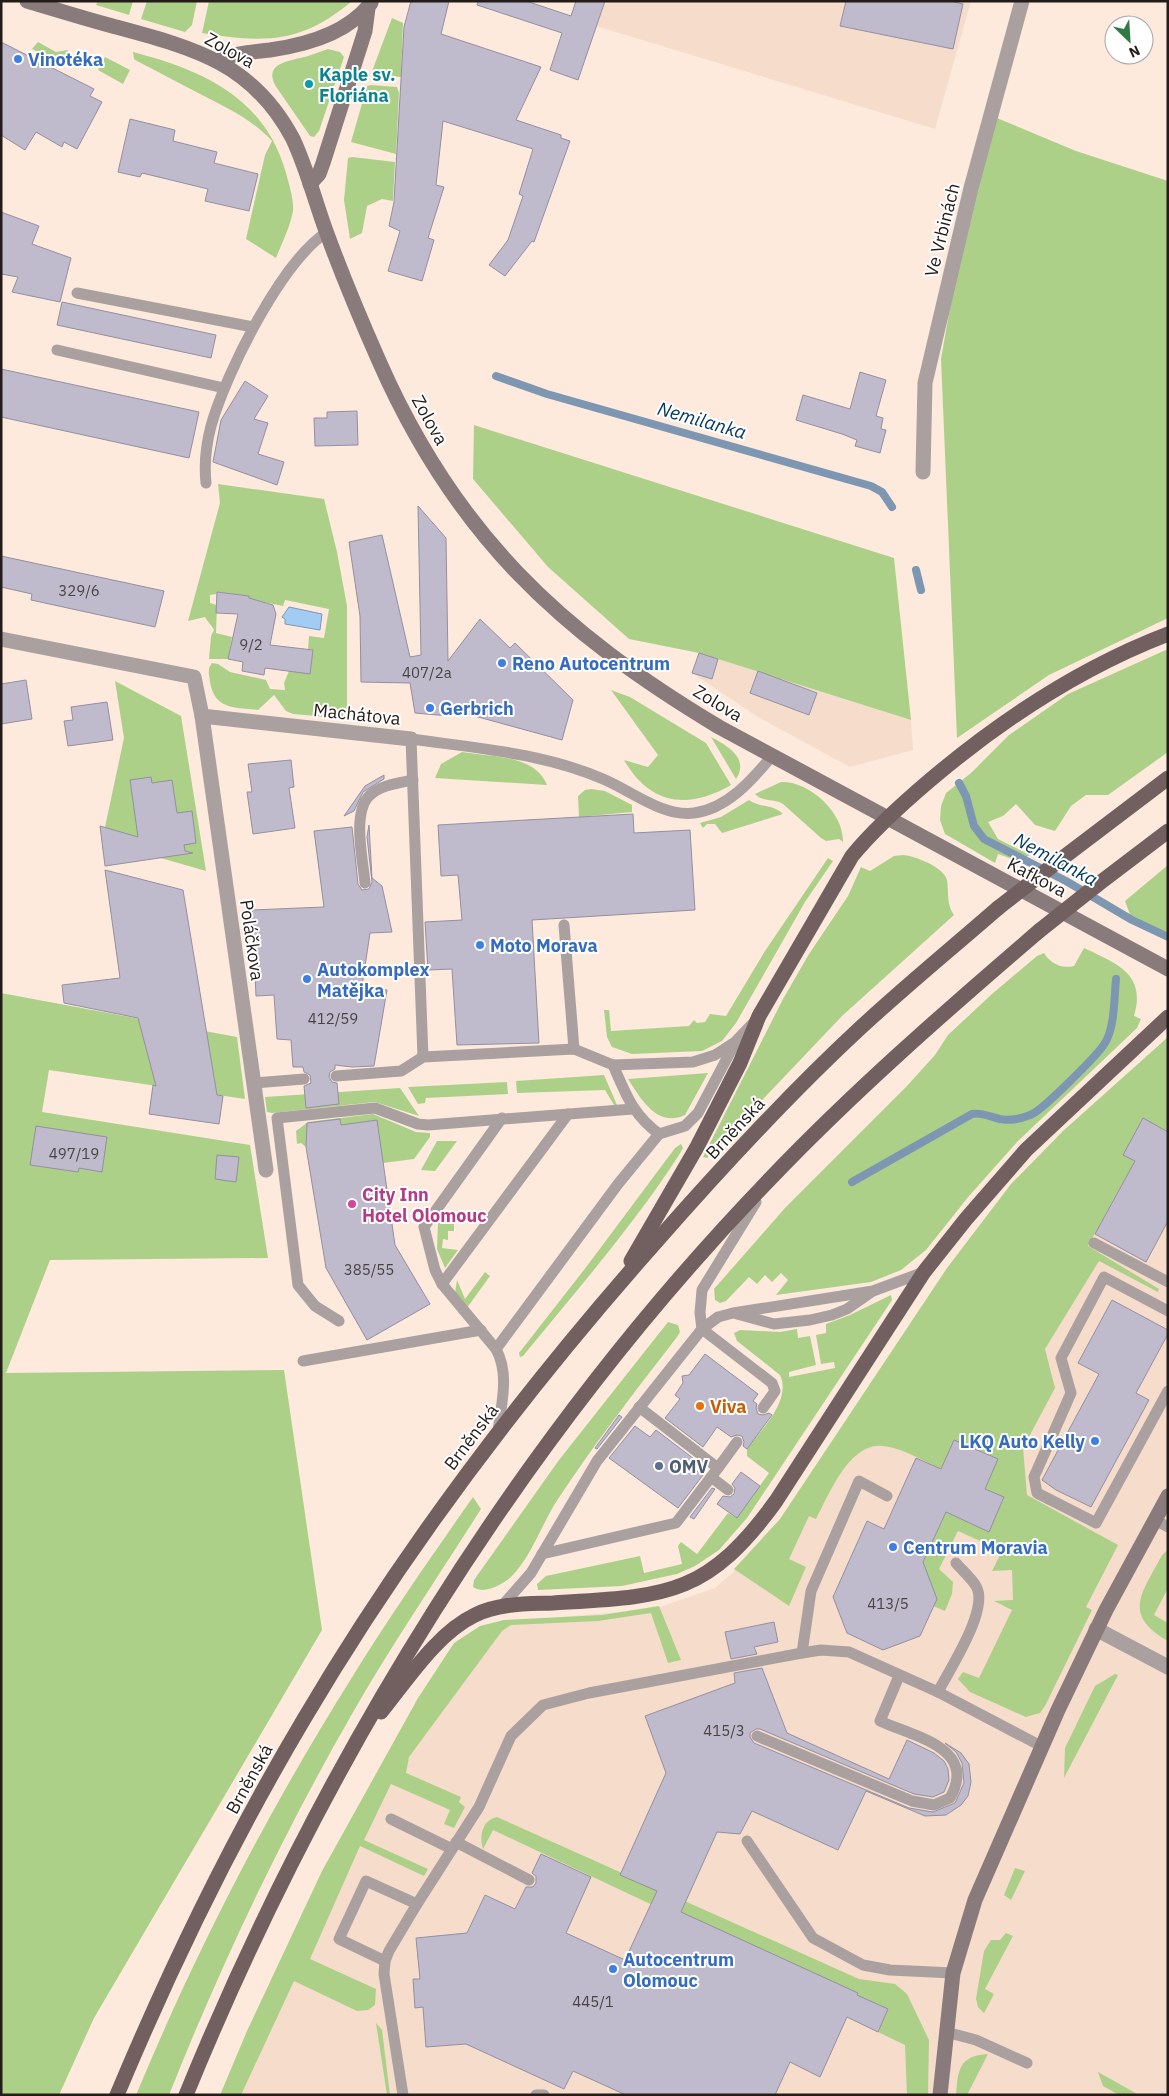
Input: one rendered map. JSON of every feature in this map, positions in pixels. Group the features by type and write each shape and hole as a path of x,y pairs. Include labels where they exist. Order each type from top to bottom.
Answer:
{"main road":[{"path":"614,1290 696,1147 740,1063 759,1016 852,856 888,819 946,766 1032,703 1096,665 1168,634"},
{"name":"Brněnská","path":"116,2095 150,2016 212,1887 302,1721 373,1608 456,1487 498,1432 614,1290 719,1172 810,1077 891,1000 998,908 1168,778"},
{"path":"186,2095 207,2042 272,1902 354,1744 444,1594 570,1416 659,1303 770,1179 915,1040 1039,931 1168,832"},
{"path":"354,1744 445,1636 475,1614 502,1606 654,1595 682,1586 704,1575 731,1555 756,1528 776,1501 924,1272 966,1219 1026,1150 1168,1017"},
{"path":"196,2095 207,2042"}],"street":[{"name":"Zolova","path":"27,1 168,41 217,62 251,83 274,107 294,139 327,232 379,361 407,420 447,487 490,543 533,591 586,637 661,691 772,756 888,819"},
{"name":"Ve Vrbinách","path":"924,472 925,383 971,188 1022,1"},
{"path":"217,62 239,53 291,47 310,42 335,31 370,5"},
{"path":"310,184 319,174 323,163 365,31 370,5"},
{"path":"1,638 194,677 202,716"},
{"name":"Machátova","path":"202,716 411,739"},
{"name":"Poláčkova","path":"202,716 266,1170"},
{"name":"Kafkova","path":"888,819 1168,969"},
{"path":"940,2095 953,1973 974,1900 1096,1629 1161,1523 1168,1496"},
{"path":"1096,1629 1168,1667"}],"lane":[{"path":"206,483 204,463 211,427 224,388 253,327 300,255 327,232"},
{"path":"77,293 253,327"},
{"path":"57,350 224,388"},
{"path":"411,739 424,1057"},
{"name":"Machátova","path":"411,739 522,755 602,778 664,809 677,812 696,812 725,801 742,789 772,756"},
{"path":"365,883 360,832 361,811 369,796 384,786 413,780"},
{"path":"564,925 574,1049"},
{"path":"496,1349 618,1184 659,1134 685,1126 698,1113 736,1042 759,1016"},
{"path":"336,1076 400,1071 424,1057 574,1049 613,1065 693,1062 715,1055 736,1042"},
{"path":"613,1065 633,1110 643,1122 659,1134"},
{"path":"254,1082 304,1079"},
{"path":"339,1320 315,1306 298,1285 277,1118 376,1108 418,1124 428,1125 502,1118 633,1110"},
{"path":"442,1284 568,1114"},
{"path":"498,1432 504,1377 502,1360 481,1330 442,1284 435,1270 424,1227 502,1118"},
{"path":"763,1408 775,1391 772,1383 702,1329 700,1313 702,1290 770,1179"},
{"path":"1094,1243 1168,1282"},
{"path":"502,1606 531,1573 597,1461 702,1329 718,1317 733,1313 873,1291 924,1272"},
{"path":"1168,1311 1104,1277 1061,1358 1071,1393 1034,1477 1037,1493 1096,1523 1168,1391"},
{"path":"733,1313 774,1324 810,1320 832,1315 847,1308 873,1291"},
{"path":"303,1361 481,1330"},
{"path":"640,1408 714,1472 728,1490"},
{"path":"542,1554 676,1523 737,1442"},
{"path":"802,1653 811,1591 859,1481 887,1496"},
{"path":"938,1692 969,1634 979,1608 977,1588 956,1563"},
{"path":"403,2095 384,1974 384,1961 417,1904 479,1807 511,1736 543,1705 589,1693 802,1653 829,1650 849,1652 898,1676 938,1692 1042,1746"},
{"path":"757,1736 912,1801 934,1805 950,1798 957,1786 959,1774 954,1760 941,1748 880,1721 898,1676"},
{"path":"391,1819 529,1880"},
{"path":"747,1841 813,1938 863,1965 890,1970 953,1973"},
{"path":"384,1961 339,1939 366,1881 417,1904"},
{"path":"946,2032 976,2040 1027,2063"},
{"path":"536,2095 544,2095"}],"shaded area":[{"path":"605,1 971,1 935,129 596,26"},
{"path":"699,653 911,720 913,750 850,767 758,717 692,673"},
{"path":"1168,1088 1168,2095 229,2095 374,1792 506,1622 654,1609 715,1588 739,1567"}],"green space":[{"path":"98,1 133,1 129,15 96,5"},
{"path":"147,1 197,1 192,25 185,32 141,19"},
{"path":"209,1 352,1 316,26 299,33 264,39 202,33"},
{"path":"392,18 403,23 401,77 371,74"},
{"path":"38,42 56,52 68,50 67,55 54,60 32,49"},
{"path":"328,49 340,52 344,57 319,131 314,137 310,136 277,88 273,79 273,73 280,64"},
{"path":"133,52 159,59 207,78 228,91 247,107 263,125 276,147 286,173 293,202 290,223 276,258 246,239 265,155 272,141 256,126 239,115 137,61 134,59"},
{"path":"105,57 130,70 123,84 98,70"},
{"path":"367,86 397,87 399,93 396,154 351,142"},
{"path":"997,118 1076,151 1168,181 1168,618 1049,675 957,738 941,359 971,188"},
{"path":"348,158 395,162 393,201 382,199 367,206 362,233 350,239 344,200"},
{"path":"474,425 894,558 911,720 699,653 629,639 548,567 473,479"},
{"path":"218,484 324,499 337,552 347,606 347,710 343,716 339,718 293,714 286,711 274,695 258,710 227,705 216,698 210,682 209,668 212,663 218,664 230,672 266,680 270,689 285,690 284,683 289,671 310,673 313,650 308,649 309,636 324,638 329,609 285,600 283,606 249,599 249,596 217,592 210,595 210,603 217,605 216,633 232,637 228,659 209,659 213,628 205,617 188,621 220,503"},
{"path":"1168,649 1168,752 1108,795 1086,795 1071,806 1055,831 1035,825 1016,804 1003,816 988,822 998,839 1030,855 1018,861 998,854 995,863 945,834 940,820 941,806 946,793 971,773 1009,735 1068,694"},
{"path":"115,681 181,716 206,871 102,841 124,738"},
{"path":"611,690 630,697 706,743 731,785 700,798 685,800 671,799 658,794 646,786 634,775 624,760 648,767 658,755"},
{"path":"711,737 729,748 738,759 740,771 736,779"},
{"path":"462,752 498,756 522,762 533,767 547,785 435,778 441,764"},
{"path":"781,782 803,787 823,801 838,820 843,842 839,839 826,841 783,804 762,799 755,794"},
{"path":"585,790 605,791 632,805 632,812 579,817 578,796"},
{"path":"749,800 775,809 783,814 722,833 715,824 707,824 703,828 700,823 721,817"},
{"path":"903,855 928,863 945,875 949,903 954,915 842,1016 707,1158 703,1157 783,999 809,954 848,896 861,867 870,871 894,856"},
{"path":"828,858 833,861 805,902 736,1023 722,1041 702,1051 632,1054 612,1047 607,1037 604,1010 609,1010 611,1031 689,1026 694,1020 697,1023 705,1022 710,1014 726,1016 765,951"},
{"path":"1168,865 1168,937 1132,920 1125,901"},
{"path":"1084,948 1126,971 1132,980 1136,989 1137,1001 1134,1016 1141,1019 1137,1028 1018,1141 969,1196 926,1250 901,1270 871,1282 776,1295 788,1280 781,1273 772,1282 765,1275 757,1284 749,1277 726,1301 720,1303 715,1300 714,1289 785,1208 906,1087 935,1055 948,1035 1037,956 1044,953 1057,965 1065,967 1074,966"},
{"path":"1,993 237,1037 245,1099 49,1070 42,1112 250,1145 268,1258 50,1260 6,1373 284,1370 322,1630 94,2018 59,2095 1,2095"},
{"path":"1168,1037 1168,1132 1143,1119 1135,1161 1088,1246 1159,1289 1158,1292 1099,1261 1045,1349 1055,1388 1023,1448 1027,1495 1118,1545 1086,1607 1092,1610 1045,1706 1040,1713 1026,1717 970,1692 958,1679 963,1672 979,1678 1012,1610 994,1601 1013,1600 1012,1570 992,1571 1002,1551 958,1531 939,1569 953,1582 952,1594 945,1611 933,1606 923,1562 946,1512 989,1531 1004,1498 985,1489 997,1459 954,1440 941,1469 898,1449 883,1446 871,1447 860,1452 850,1461 834,1484 816,1519 809,1516 789,1559 806,1567 789,1606 734,1569 780,1519 947,1268 1011,1184 1063,1131"},
{"path":"708,1073 685,1115 675,1118 666,1118 658,1115 644,1103 628,1079"},
{"path":"604,1075 617,1105 614,1105 605,1090 517,1093 516,1081"},
{"path":"507,1082 508,1094 426,1098 425,1103 418,1104 408,1087"},
{"path":"400,1088 419,1116 375,1102 272,1113 267,1112 265,1097"},
{"path":"373,1114 416,1132 430,1133 430,1137 414,1159 383,1163 376,1120 306,1131 306,1147 301,1143 297,1144 296,1131 308,1122"},
{"path":"437,1141 457,1141 435,1171 421,1170"},
{"path":"681,1144 683,1148 679,1155 643,1207 584,1282 523,1356 520,1357 519,1353 675,1148"},
{"path":"438,1223 454,1224 454,1231 448,1231 448,1240 443,1239 442,1248 458,1250 445,1268 437,1249"},
{"path":"485,1272 490,1276 464,1312 455,1293 457,1280 465,1299"},
{"path":"891,1295 892,1300 747,1518 719,1550 695,1566 677,1574 622,1586 538,1590 537,1584 546,1576 640,1556 644,1573 682,1564 678,1546 681,1542 697,1554 728,1513 737,1518 769,1473 747,1456 747,1449 767,1424 779,1404 783,1385 780,1375 737,1341 734,1333 740,1330 780,1332 797,1329 798,1338 810,1336 816,1365 789,1372 789,1377 835,1368 834,1362 821,1364 816,1335 826,1333 826,1324 850,1315"},
{"path":"668,1322 678,1325 680,1332 677,1337 572,1478 552,1508 531,1549 518,1569 511,1577 493,1588 482,1590 473,1587 474,1580 559,1460"},
{"path":"473,1497 481,1509 367,1688 326,1760 277,1854 231,1949 169,2095 136,2095 183,1988 235,1882 291,1779 380,1633"},
{"path":"1168,1550 1168,1588 1154,1615 1168,1623 1168,1641 1153,1631 1145,1621 1140,1612 1140,1602 1148,1580 1162,1555"},
{"path":"659,1606 681,1660 668,1663 651,1613 598,1621 511,1625 502,1631 409,1757 406,1773 461,1797 459,1802 465,1807 454,1828 444,1824 450,1810 391,1784 364,1840 428,1869 424,1876 360,1846 310,1959 376,1989 375,2005 368,2010 357,2011 294,1981 241,2095 220,2095 247,2031 322,1871 418,1698 454,1643 480,1626 504,1620 602,1615"},
{"path":"1115,1674 1118,1675 1064,1778 1065,1748 1095,1686"},
{"path":"497,1817 859,1979 895,1984 907,1994 929,2040 928,2095 907,2095 905,2045 878,2032 888,2009 877,2005 867,2027 857,2021 865,2005 493,1830 483,1849 481,1839 483,1829 488,1821"},
{"path":"1015,1868 1025,1871 1011,1900 1004,1895"},
{"path":"1006,1933 1013,1936 985,1989 994,1994 984,2013 978,2007 976,1999 984,1951 991,1940 1000,1940"},
{"path":"376,2023 382,2030 390,2095 387,2095"},
{"path":"988,2054 967,2095 956,2095 959,2071 962,2066 971,2058"},
{"path":"1098,2072 1139,2095 1119,2095 1103,2086"}],"water":[{"path":"289,607 322,614 320,630 285,624 285,619 282,617"}],"building":[{"path":"411,1 449,1 441,34 541,67 516,120 561,135 561,138 570,141 534,242 532,241 505,276 489,265 508,240 523,196 519,194 533,149 443,121 436,185 444,187 428,238 434,240 422,281 388,271 400,231 389,226 394,202 404,27"},
{"path":"478,1 526,1 571,16 576,1 605,1 578,80 550,70 562,33 477,5"},
{"path":"846,1 950,1 963,4 953,49 840,26"},
{"path":"1,42 94,89 90,96 102,102 77,149 64,142 62,147 36,132 25,150 1,135"},
{"path":"130,119 175,130 173,141 217,152 214,163 258,174 249,211 205,201 208,189 142,173 140,177 118,172"},
{"path":"1,212 39,226 32,244 71,258 60,302 12,292 18,277 1,274"},
{"path":"62,302 216,335 211,358 57,325"},
{"path":"1,369 199,412 189,458 1,417"},
{"path":"860,372 886,380 876,416 883,418 881,429 886,430 880,453 855,446 857,440 842,434 796,420 803,395 850,409"},
{"path":"245,381 268,396 254,419 268,423 258,454 284,462 277,485 213,462 221,420"},
{"path":"357,411 358,445 315,446 314,418 327,418 327,412"},
{"path":"418,506 446,538 448,661 480,619 510,648 515,643 573,700 562,740 449,709 449,716 415,713 410,683 361,682 360,616 349,542 382,535 410,657 421,655"},
{"path":"1,556 164,591 155,627 31,600 32,594 1,587"},
{"path":"217,592 249,596 249,598 273,605 276,614 270,645 313,650 310,674 265,668 264,675 242,671 243,662 228,659 238,614 216,613"},
{"path":"699,653 718,659 712,679 692,673"},
{"path":"758,671 817,693 809,715 750,693"},
{"path":"26,680 32,719 1,724 1,684"},
{"path":"107,702 113,740 68,746 64,721 73,720 71,707"},
{"path":"291,760 294,787 289,788 295,828 253,834 247,792 252,792 248,764"},
{"path":"384,775 384,779 363,792 354,811 344,816 365,786"},
{"path":"151,777 152,783 172,780 177,813 192,811 196,843 184,845 185,851 193,853 105,866 100,826 138,837 130,780"},
{"name":"Moto Morava","path":"633,814 634,833 690,830 695,910 532,920 539,1043 457,1045 452,969 428,970 425,922 462,920 458,875 441,876 438,825"},
{"name":"Autokomplex Matějka","path":"369,825 372,878 382,886 392,932 370,933 362,986 387,990 374,1066 352,1067 335,1065 335,1069 330,1072 329,1077 332,1082 337,1083 339,1104 306,1108 304,1086 311,1083 310,1075 304,1072 303,1067 293,1067 291,1040 277,1039 274,995 256,996 252,910 324,907 314,831 352,827 358,884 362,890 369,889 372,882 367,837"},
{"path":"105,870 183,890 217,1095 223,1096 219,1124 149,1114 153,1085 156,1086 138,1018 64,1003 62,985 120,978"},
{"path":"1143,1118 1168,1132 1168,1221 1146,1262 1095,1234 1135,1161 1123,1155"},
{"name":"City Inn Hotel Olomouc","path":"340,1119 341,1125 377,1120 395,1245 430,1304 367,1340 326,1268 306,1147 307,1123"},
{"path":"36,1126 107,1137 102,1172 79,1168 78,1172 30,1165"},
{"path":"217,1155 239,1157 236,1182 215,1179"},
{"name":"LKQ Auto Kelly","path":"1112,1300 1168,1330 1168,1334 1136,1393 1149,1400 1091,1507 1056,1490 1042,1480 1099,1374 1078,1363"},
{"path":"705,1354 758,1394 753,1401 757,1404 758,1414 769,1413 772,1415 747,1449 743,1446 742,1436 731,1437 717,1427 703,1447 665,1418 680,1399 675,1395 683,1383 682,1376 689,1375"},
{"path":"619,1415 622,1417 597,1449 595,1448"},
{"path":"635,1426 650,1437 656,1430 694,1459 689,1466 703,1475 678,1508 609,1458"},
{"name":"Centrum Moravia","path":"954,1440 998,1459 985,1489 1004,1497 989,1532 946,1512 923,1562 937,1599 920,1636 883,1650 847,1633 833,1597 867,1521 884,1529 916,1458 941,1469"},
{"path":"741,1472 760,1486 737,1518 717,1504 723,1496 730,1497 734,1494 735,1488 732,1484"},
{"path":"712,1488 715,1489 694,1519 690,1517"},
{"path":"774,1622 778,1642 754,1647 757,1654 731,1659 725,1632"},
{"name":"Autocentrum Olomouc","path":"762,1668 787,1733 889,1779 907,1740 934,1753 944,1761 948,1769 949,1780 944,1792 933,1797 914,1794 760,1729 750,1733 754,1743 909,1808 933,1812 955,1803 964,1783 962,1763 956,1752 945,1743 961,1753 969,1764 971,1782 968,1796 961,1805 946,1815 925,1816 866,1791 838,1850 752,1811 740,1834 717,1832 681,1912 858,1993 857,1995 888,2009 878,2032 847,2017 820,2077 790,2062 775,2095 626,2095 573,2071 564,2089 466,2044 426,2047 423,2007 415,2008 413,1979 420,1979 416,1938 467,1933 485,1895 515,1909 526,1887 533,1887 536,1883 536,1876 532,1873 541,1854 591,1877 566,1933 625,1960 657,1891 620,1875 666,1773 645,1716 735,1683 734,1673"}],"waterway":[{"name":"Nemilanka","path":"496,376 547,394 871,486 882,492 892,507"},
{"name":"Nemilanka","path":"916,570 921,590"},
{"name":"Nemilanka","path":"959,783 966,796 974,826 984,839 1066,881 1132,920 1168,937"},
{"path":"852,1182 972,1114 982,1114 1009,1120 1034,1113 1083,1069 1105,1043 1111,1029 1116,979"}],"place":[{"name":"Vinotéka","path":"18,59"},
{"name":"Kaple sv. Floriána","path":"309,84"},
{"name":"Reno Autocentrum","path":"502,663"},
{"name":"Gerbrich","path":"430,708"},
{"name":"Moto Morava","path":"480,945"},
{"name":"Autokomplex Matějka","path":"307,979"},
{"name":"City Inn Hotel Olomouc","path":"352,1204"},
{"name":"Viva","path":"700,1406"},
{"name":"LKQ Auto Kelly","path":"1095,1441"},
{"name":"OMV","path":"659,1466"},
{"name":"Centrum Moravia","path":"893,1547"},
{"name":"Autocentrum Olomouc","path":"613,1969"}]}
